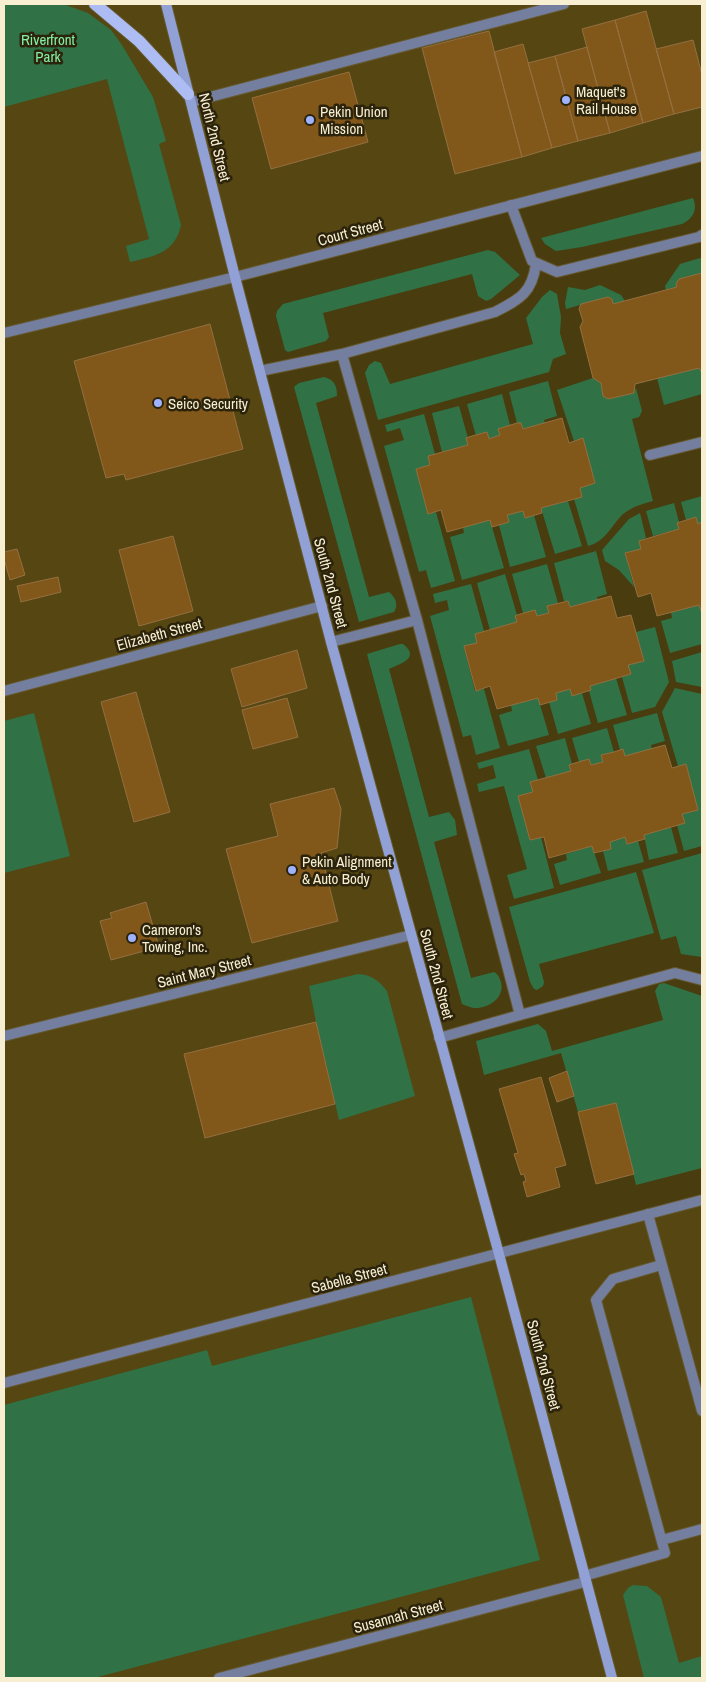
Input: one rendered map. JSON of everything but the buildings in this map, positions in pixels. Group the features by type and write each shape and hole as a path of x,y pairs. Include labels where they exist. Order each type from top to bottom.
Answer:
{"main road":[{"path":"95,4 139,42 190,98"},
{"name":"North 2nd Street","path":"166,4 235,277"},
{"name":"South 2nd Street","path":"235,277 331,642 499,1254 612,1678"}],"street":[{"path":"190,98 564,4"},
{"name":"Court Street","path":"4,333 235,277 702,156"},
{"path":"510,206 532,261 557,272 702,235"},
{"path":"260,371 342,354 495,312 516,301 533,283 536,264"},
{"path":"342,354 417,620 520,1016"},
{"path":"650,455 702,442"},
{"name":"Elizabeth Street","path":"4,691 322,606"},
{"path":"331,642 417,620"},
{"name":"Saint Mary Street","path":"4,1036 411,935"},
{"path":"439,1038 675,973 702,980"},
{"name":"Sabella Street","path":"4,1383 702,1200"},
{"path":"648,1214 702,1411"},
{"path":"661,1265 613,1279 596,1300 662,1540 702,1529"},
{"name":"Susannah Street","path":"219,1678 585,1579 665,1553 662,1540"}],"shaded area":[{"path":"4,4 702,4 702,156 235,277 499,1254 702,1201 702,1678 4,1678"}],"green space":[{"name":"Riverfront Park","path":"4,4 63,4 88,13 111,30 122,45 153,97 166,141 159,144 181,225 174,242 163,252 130,262 126,246 149,239 107,79 4,107"},
{"path":"693,198 694,213 682,224 582,247 556,251 545,244 541,238"},
{"path":"488,250 495,252 520,275 491,299 486,301 478,296 472,274 323,313 329,337 326,341 288,352 285,350 276,316 277,311 283,304"},
{"path":"702,259 702,273 679,279 676,284 677,287 666,290 665,286 680,264"},
{"path":"600,285 621,295 625,301 613,304 612,299 608,297 566,309 565,303 568,287 585,290"},
{"path":"550,290 557,294 561,317 560,333 566,354 553,359 549,372 378,420 365,373 369,365 375,361 381,363 390,384 533,344 526,318 542,297"},
{"path":"699,368 702,373 702,394 664,405 657,378"},
{"path":"324,377 335,384 337,396 316,403 369,597 389,592 395,598 396,603 394,612 359,622 294,387 299,383"},
{"path":"593,378 601,383 603,396 608,399 634,393 636,388 642,411 639,417 632,419 653,501 637,506 623,514 599,541 588,546 574,499 582,497 580,488 595,483 583,439 574,441 557,390"},
{"path":"548,381 557,416 544,420 545,423 523,429 521,423 517,423 509,392"},
{"path":"502,394 510,425 498,429 500,435 489,439 487,433 476,436 467,404"},
{"path":"459,406 468,438 468,445 442,452 432,413"},
{"path":"424,414 435,454 428,456 430,465 416,469 428,514 436,512 455,581 431,588 426,570 419,572 384,446 404,440 400,428 387,432 385,425"},
{"path":"702,496 702,522 698,524 696,517 686,520 681,502"},
{"path":"568,501 582,546 555,554 541,508"},
{"path":"674,503 679,529 653,536 646,511"},
{"path":"523,511 525,518 534,515 546,557 510,567 499,525 509,522 507,515"},
{"path":"640,513 646,538 639,541 641,549 625,553 634,587 619,570 605,561 602,550 629,519"},
{"path":"490,520 504,568 462,580 450,537 464,533 463,527"},
{"path":"596,551 607,594 597,597 598,600 570,607 568,601 564,601 554,563"},
{"path":"547,564 558,603 547,606 549,613 537,616 523,613 512,574"},
{"path":"505,574 517,615 515,616 517,622 490,630 477,583"},
{"path":"471,584 484,631 475,634 477,643 464,647 475,691 484,689 500,748 476,755 471,735 463,737 430,616 449,610 447,600 435,603 433,594"},
{"path":"699,605 702,611 702,644 670,653 661,621 672,618 671,612"},
{"path":"655,627 669,682 655,707 632,713 622,677 630,674 628,665 644,661 636,632"},
{"path":"403,644 408,649 409,657 403,663 389,669 429,817 449,812 455,820 457,835 434,842 471,978 494,972 498,975 501,982 502,988 498,998 484,1007 473,1008 462,1004 367,654"},
{"path":"702,652 702,687 676,682 672,661"},
{"path":"616,678 627,715 598,723 589,691 591,690 590,686"},
{"path":"675,688 702,694 702,846 684,851 677,825 685,823 682,814 698,810 686,764 678,766 662,712"},
{"path":"570,689 582,693 591,724 558,734 549,702 557,700 556,693"},
{"path":"538,698 549,735 508,746 499,715 512,711 511,705"},
{"path":"34,713 70,856 4,873 4,721"},
{"path":"657,713 665,741 651,745 652,749 625,756 620,750 613,725"},
{"path":"607,728 614,752 601,755 603,762 591,765 589,759 579,762 572,738"},
{"path":"565,738 572,764 569,765 571,771 546,778 536,746"},
{"path":"529,749 538,780 530,782 533,792 518,796 530,840 541,837 554,888 514,899 507,875 527,869 504,786 479,792 477,784 496,778 493,765 479,769 477,763"},
{"path":"671,827 678,853 649,860 644,835"},
{"path":"625,837 627,844 638,841 644,862 608,871 603,851 611,849 610,842"},
{"path":"592,846 601,873 560,885 554,864 567,860 566,854"},
{"path":"702,853 702,957 681,954 676,936 661,940 642,870"},
{"path":"636,872 654,933 539,964 544,982 543,986 537,990 534,989 530,982 509,907"},
{"path":"358,974 374,979 387,991 415,1096 339,1120 309,986"},
{"path":"664,983 702,996 702,1168 636,1185 616,1103 578,1112 561,1053 484,1075 476,1041 538,1024 546,1031 552,1051 663,1020 655,991 659,984"},
{"path":"471,1297 540,1560 94,1678 4,1678 4,1405 207,1350 212,1366"},
{"path":"633,1585 647,1586 661,1597 679,1663 702,1656 702,1678 644,1678 623,1595"}],"place":[{"name":"Maquet's Rail House","path":"566,100"},
{"name":"Pekin Union Mission","path":"310,120"},
{"name":"Seico Security","path":"158,403"},
{"name":"Pekin Alignment & Auto Body","path":"292,870"},
{"name":"Cameron's Towing, Inc.","path":"132,938"}]}
